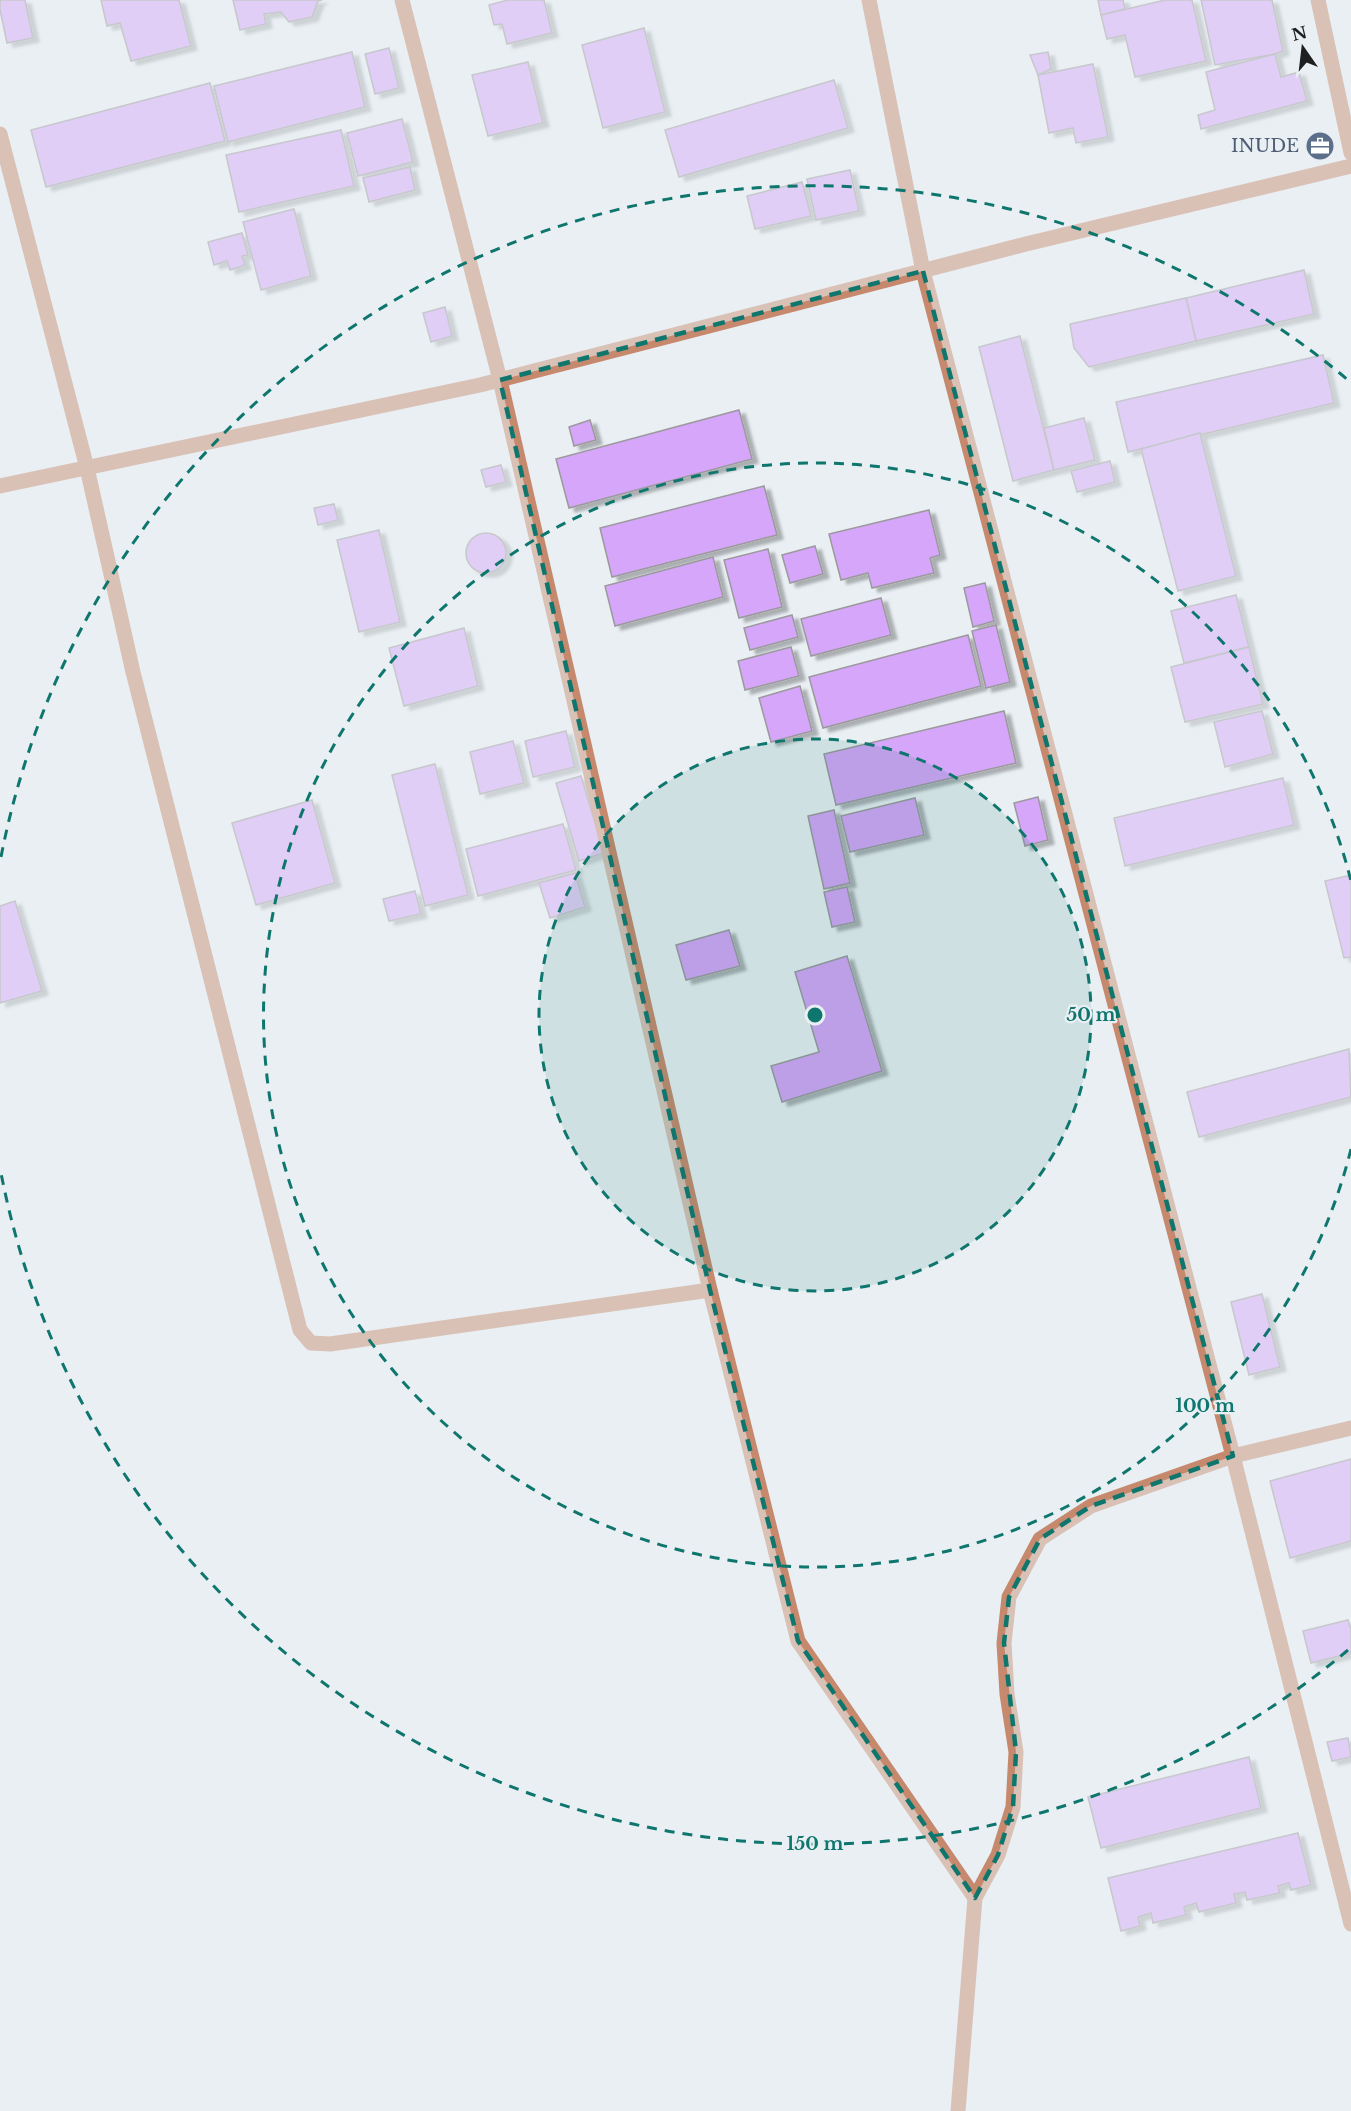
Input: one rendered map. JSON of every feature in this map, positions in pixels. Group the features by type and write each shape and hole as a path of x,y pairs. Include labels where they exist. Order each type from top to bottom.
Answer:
{"street":[{"path":"402,0 500,380 710,1290 798,1641 975,1898"},
{"path":"869,0 923,271 1233,1456 1351,1924"},
{"path":"1318,0 1351,153"},
{"path":"0,134 87,468 133,672 300,1330 311,1343 330,1344 710,1290"},
{"path":"0,486 500,380 923,271 1351,166"},
{"path":"958,2111 975,1898 998,1855 1013,1807 1016,1752 1007,1694 1004,1643 1010,1597 1040,1539 1090,1506 1233,1456 1351,1428"}],"highlighted area":[{"path":"923,271 1233,1456 1091,1506 1040,1539 1009,1597 1004,1643 1016,1752 1013,1807 998,1855 975,1898 798,1641 710,1290 500,380"}],"building":[{"path":"0,0 25,0 33,38 7,43"},
{"path":"101,0 179,0 191,46 131,61 120,23 107,26"},
{"path":"233,0 322,0 318,1 312,17 289,22 281,12 264,14 266,24 240,30"},
{"path":"508,0 544,0 552,33 507,44 502,24 494,25 489,5"},
{"path":"1098,0 1123,0 1125,9 1101,15"},
{"path":"1165,0 1192,0 1206,61 1135,77 1125,35 1107,39 1101,15"},
{"path":"1201,0 1272,0 1283,51 1215,65"},
{"path":"644,28 665,112 603,128 582,45"},
{"path":"389,48 399,88 375,94 365,54"},
{"path":"352,52 365,107 228,142 214,86"},
{"path":"1048,52 1051,69 1038,75 1030,55"},
{"path":"1275,54 1281,77 1299,72 1307,101 1201,129 1198,115 1215,110 1206,72"},
{"path":"528,62 543,123 488,136 472,75"},
{"path":"1093,64 1108,137 1076,143 1073,128 1049,133 1038,75"},
{"path":"834,80 848,128 679,177 665,130"},
{"path":"210,83 225,141 46,187 31,130"},
{"path":"402,119 413,162 358,176 347,133"},
{"path":"341,130 354,186 239,212 226,155"},
{"path":"410,167 415,190 369,202 363,178"},
{"path":"850,170 859,211 816,220 807,179"},
{"path":"802,182 811,216 755,229 747,196"},
{"path":"294,209 311,276 261,290 243,222"},
{"path":"242,233 248,255 242,256 245,265 230,270 227,261 214,265 208,242"},
{"path":"1304,270 1314,314 1196,341 1186,298"},
{"path":"1186,298 1196,341 1089,367 1074,348 1070,324"},
{"path":"445,307 452,336 431,342 423,313"},
{"path":"1020,336 1054,470 1013,481 979,347"},
{"path":"1323,355 1334,403 1128,452 1116,402"},
{"path":"739,410 752,459 569,508 556,459"},
{"path":"1084,418 1095,460 1054,470 1044,428"},
{"path":"590,420 596,440 574,446 569,427"},
{"path":"1200,433 1236,576 1178,591 1141,449"},
{"path":"1110,461 1115,482 1077,492 1071,471"},
{"path":"501,465 506,482 486,487 481,470"},
{"path":"764,486 777,535 612,577 600,528"},
{"path":"334,504 338,520 318,525 314,508"},
{"path":"929,510 940,555 930,558 934,573 872,588 868,573 841,580 829,534"},
{"path":"379,530 400,622 359,632 337,540"},
{"path":"486,533 500,539 506,553 500,567 486,573 472,567 466,553 472,539"},
{"path":"815,546 823,574 790,583 782,555"},
{"path":"768,549 782,607 739,618 724,560"},
{"path":"713,557 723,597 615,626 605,586"},
{"path":"985,583 994,621 973,627 964,588"},
{"path":"1236,595 1249,647 1184,663 1171,611"},
{"path":"881,598 891,635 811,656 801,619"},
{"path":"792,615 798,637 750,650 744,628"},
{"path":"996,625 1010,682 986,688 972,631"},
{"path":"464,628 478,686 404,706 389,648"},
{"path":"968,635 981,686 823,728 809,677"},
{"path":"791,647 799,676 745,690 738,661"},
{"path":"1249,647 1263,704 1185,722 1171,667"},
{"path":"800,686 812,731 771,742 759,698"},
{"path":"1004,711 1016,763 836,805 824,754"},
{"path":"1262,711 1273,754 1225,767 1214,722"},
{"path":"566,731 575,767 533,777 525,741"},
{"path":"513,741 524,783 480,794 470,752"},
{"path":"435,764 468,895 425,906 392,775"},
{"path":"581,776 604,853 579,861 556,783"},
{"path":"1283,778 1294,825 1125,866 1114,818"},
{"path":"1038,797 1048,840 1025,846 1014,803"},
{"path":"915,798 924,835 850,852 841,816"},
{"path":"312,800 335,883 256,905 232,823"},
{"path":"834,810 850,883 824,889 808,816"},
{"path":"563,824 576,870 478,896 466,849"},
{"path":"575,873 585,907 550,918 539,883"},
{"path":"1351,875 1351,957 1344,958 1325,881"},
{"path":"847,887 855,922 832,927 824,892"},
{"path":"415,891 421,914 389,921 383,899"},
{"path":"15,901 42,991 0,1003 0,906"},
{"path":"729,930 740,966 686,980 676,945"},
{"path":"847,956 882,1071 782,1102 771,1066 819,1052 795,972"},
{"path":"1349,1049 1351,1097 1199,1137 1187,1092"},
{"path":"1262,1294 1280,1367 1249,1375 1231,1302"},
{"path":"1351,1459 1351,1541 1290,1558 1270,1481"},
{"path":"1348,1620 1351,1630 1351,1653 1311,1663 1303,1631"},
{"path":"1348,1738 1351,1757 1332,1761 1327,1742"},
{"path":"1249,1757 1261,1808 1101,1848 1088,1797"},
{"path":"1298,1833 1311,1885 1291,1890 1289,1883 1278,1886 1280,1893 1247,1900 1245,1892 1234,1894 1236,1903 1199,1912 1196,1903 1184,1907 1186,1915 1153,1923 1151,1913 1138,1917 1140,1926 1121,1931 1108,1878"}],"place":[{"name":"INUDE","path":"1320,146"}]}
